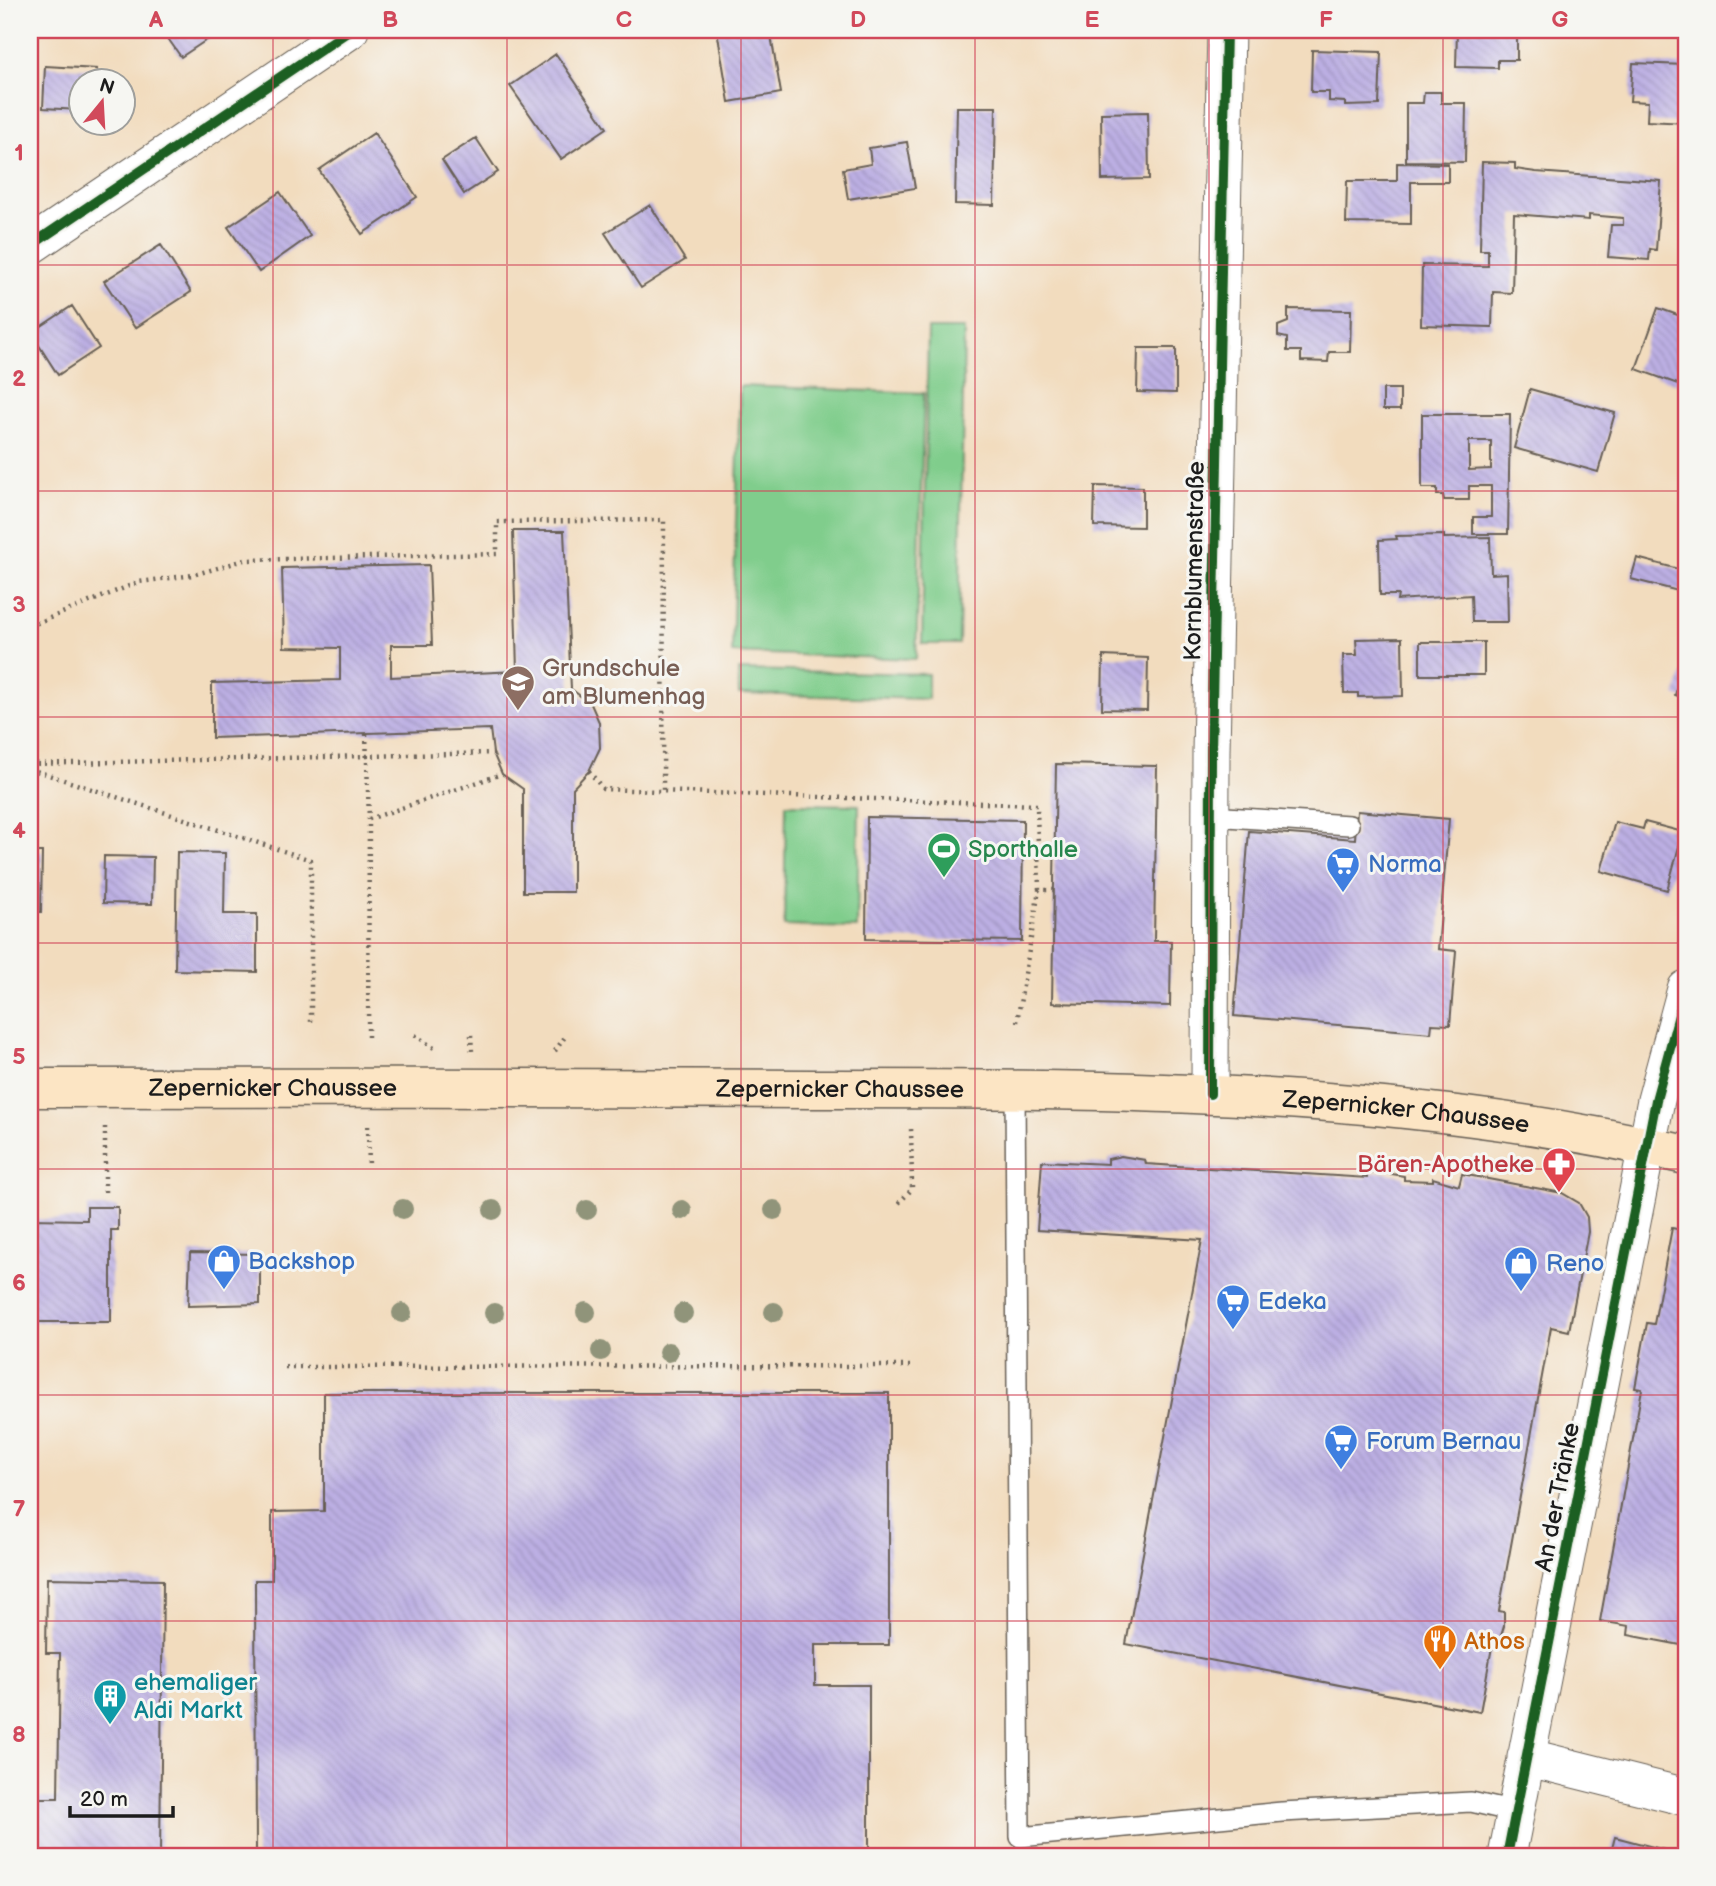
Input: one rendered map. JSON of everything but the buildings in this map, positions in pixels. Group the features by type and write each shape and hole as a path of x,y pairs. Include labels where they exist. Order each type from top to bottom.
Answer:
{"main road":[{"name":"Zepernicker Chaussee","path":"30,1088 1014,1089 1210,1094 1430,1109 1686,1155"}],"street":[{"path":"30,246 350,30"},
{"name":"Kornblumenstraße","path":"1210,1094 1211,816 1226,30"},
{"name":"An der Tränke","path":"1507,1856 1647,1146 1686,989"},
{"path":"1526,1757 1686,1797"}],"lane":[{"path":"1211,816 1349,825"},
{"path":"1014,1089 1020,1837 1282,1812 1471,1802 1515,1812"}],"path":[{"path":"30,626 139,582 193,575 244,560 497,554 497,522 664,520 663,792"},
{"path":"366,734 369,819 368,1037"},
{"path":"30,767 493,754"},
{"path":"30,767 311,860 311,1023"},
{"path":"589,771 603,789 1037,805 1038,890 1017,1022"},
{"path":"369,819 502,774"},
{"path":"1038,890 1054,890"},
{"path":"105,1192 106,1120"},
{"path":"368,1126 369,1168"},
{"path":"899,1203 912,1189 911,1126"},
{"path":"285,1367 914,1366"}],"green space":[{"path":"928,329 964,329 959,644 922,644"},
{"path":"740,386 924,393 916,659 732,653"},
{"path":"738,670 928,674 928,699 739,694"},
{"path":"786,804 859,805 857,928 784,926"}],"cycle path":[{"path":"30,246 350,30"},
{"path":"1210,1094 1211,752 1226,30"},
{"path":"1507,1856 1656,1100 1686,989"}],"place":[{"name":"Grundschule am Blumenhag","path":"518,712"},
{"name":"Sporthalle","path":"944,879"},
{"name":"Norma","path":"1343,894"},
{"name":"Bären-Apotheke","path":"1559,1194"},
{"name":"Backshop","path":"224,1291"},
{"name":"Reno","path":"1521,1293"},
{"name":"Edeka","path":"1233,1331"},
{"name":"Forum Bernau","path":"1341,1471"},
{"name":"Athos","path":"1440,1671"},
{"name":"ehemaliger Aldi Markt","path":"110,1726"}]}
